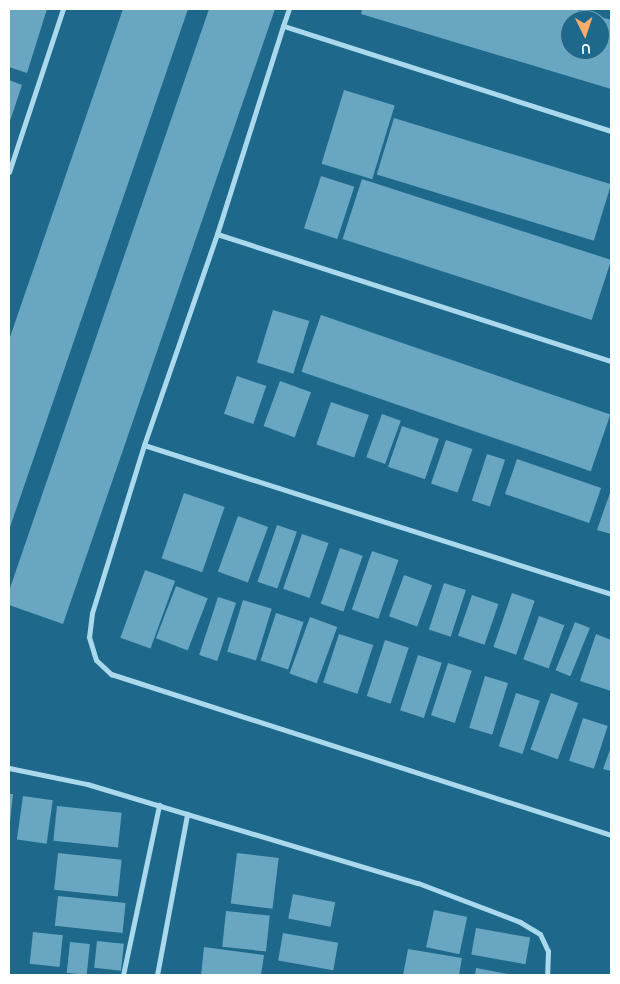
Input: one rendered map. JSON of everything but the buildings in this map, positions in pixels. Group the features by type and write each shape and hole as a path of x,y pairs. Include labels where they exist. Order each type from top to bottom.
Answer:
{"street":[{"path":"9,172 63,9"},
{"path":"289,9 217,234 144,445 92,613 89,637 96,660 111,674 611,835"},
{"path":"283,26 611,131"},
{"path":"217,234 611,361"},
{"path":"144,445 611,594"},
{"path":"9,768 87,784 281,840 418,883 520,922 540,934 548,950 547,975"},
{"path":"123,975 159,806"},
{"path":"157,975 188,814"}]}
